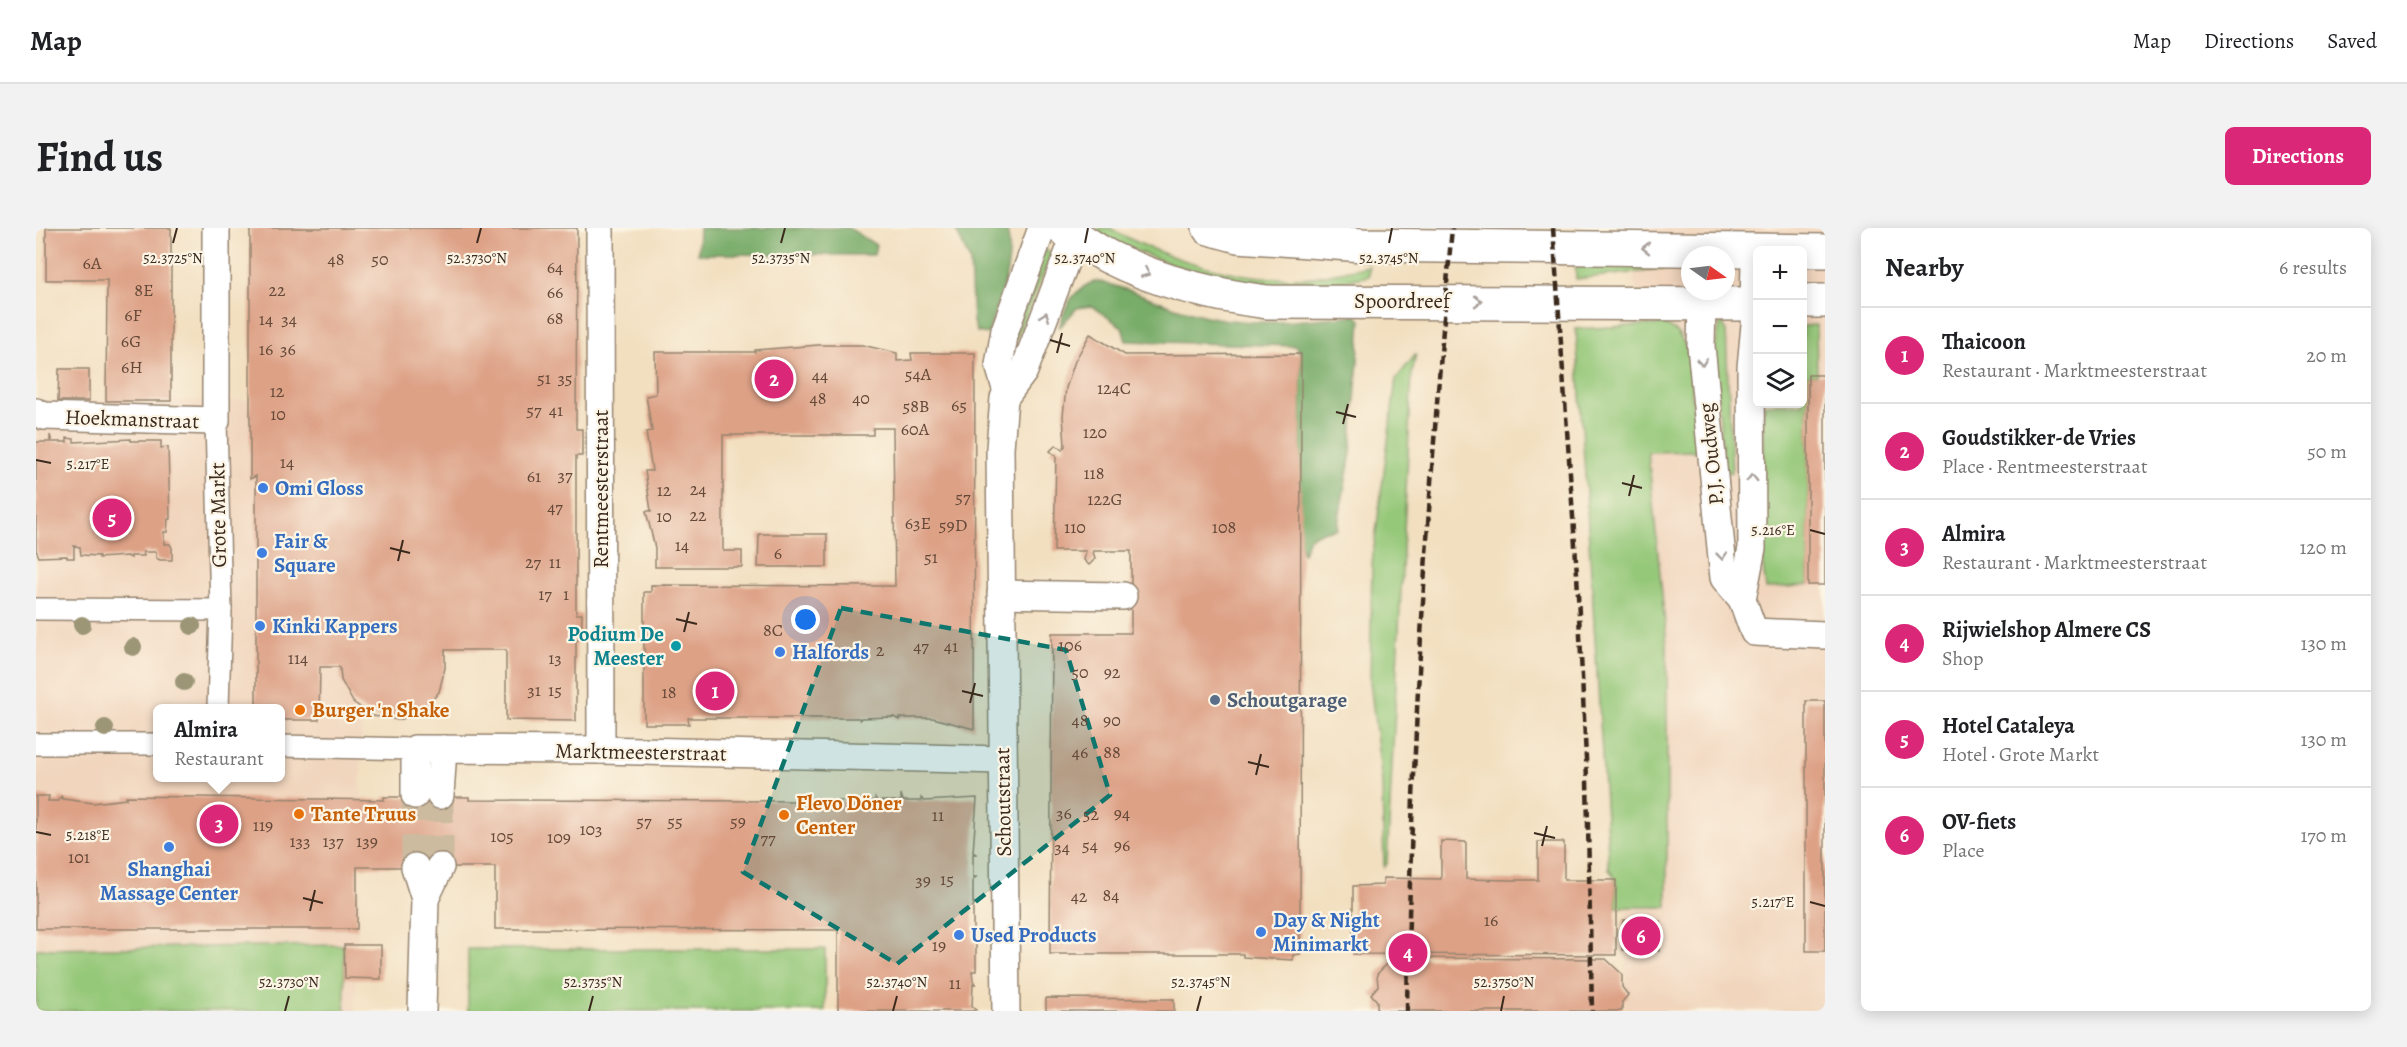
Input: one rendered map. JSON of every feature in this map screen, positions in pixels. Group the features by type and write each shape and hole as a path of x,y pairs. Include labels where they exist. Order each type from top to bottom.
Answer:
{"main road":[{"path":"1209,228 1238,236 1363,244 1705,243 1753,248"},
{"name":"Spoordreef","path":"1070,231 1107,256 1165,281 1227,297 1267,303 1681,297"},
{"path":"1807,250 1825,251"},
{"name":"Spoordreef","path":"1726,300 1753,303"},
{"path":"1807,302 1825,301"}],"street":[{"name":"Hoekmanstraat","path":"36,412 44,416 216,421 216,228"},
{"name":"Rentmeesterstraat","path":"600,228 601,750"},
{"name":"Schoutstraat","path":"1006,1011 1000,448 1007,392 999,365 1005,330 1042,228"},
{"path":"1007,392 1024,371 1070,231"},
{"name":"P.J. Oudweg","path":"1702,300 1701,346 1724,578 1742,599 1754,632 1825,635"},
{"name":"P.J. Oudweg","path":"1742,599 1752,548 1751,367 1753,346"},
{"name":"Grote Markt","path":"216,421 221,610 218,704"},
{"path":"1001,594 1123,596"},
{"path":"36,609 221,610"},
{"path":"36,744 153,744"},
{"name":"Marktmeesterstraat","path":"285,746 601,750 1002,760"},
{"path":"415,749 428,795 443,749"},
{"path":"422,1011 428,867"}],"highlighted area":[{"path":"841,608 1066,650 1110,795 897,964 743,872"}],"shaded area":[{"path":"1635,228 1825,228 1825,1011 1625,1011"},
{"path":"363,400 361,829 355,1011 36,1011 36,401"}],"green space":[{"path":"699,228 849,228 876,245 874,255 698,254"},
{"path":"955,228 1006,228 1009,241 1008,268 988,334 977,332 973,322 970,261"},
{"path":"1099,228 1110,228 1178,258 1230,272 1281,278 1305,278 1369,266 1369,276 1310,285 1255,283 1228,279 1174,265 1147,255 1097,233"},
{"path":"1045,250 1052,253 1017,338 1013,339"},
{"path":"1673,259 1667,269 1576,279 1575,267"},
{"path":"1095,281 1191,312 1232,320 1274,322 1356,315 1361,320 1351,453 1337,529 1320,532 1309,538 1303,553 1300,545 1301,354 1296,346 1126,341 1122,327 1091,306 1077,308 1059,328 1071,299 1081,289"},
{"path":"1721,319 1726,331 1732,473 1724,471 1714,353"},
{"path":"1664,324 1677,332 1688,349 1697,451 1648,452 1667,645 1667,907 1616,907 1616,880 1609,869 1576,329"},
{"path":"1816,325 1817,375 1808,375 1808,585 1766,589 1763,566 1763,408 1807,408 1807,326"},
{"path":"1416,354 1412,374 1387,864 1384,867 1382,783 1370,681 1372,563 1396,379"},
{"path":"344,945 345,1011 36,1011 36,949"},
{"path":"468,949 825,949 825,1011 468,1011"}],"building":[{"path":"46,228 171,228 171,401 106,401 107,280 46,280"},
{"path":"250,228 577,228 576,429 582,429 582,456 576,456 576,614 582,614 581,640 576,640 576,721 506,720 506,650 445,650 445,668 439,692 422,711 399,720 373,716 353,702 341,680 340,667 320,667 319,720 285,720 285,704 256,704 256,476 250,479"},
{"name":"Schoutgarage","path":"1090,334 1125,355 1301,354 1300,954 1293,955 1293,960 1243,957 1243,954 1050,954 1052,633 1131,633 1131,551 1093,551 1095,559 1089,565 1084,560 1086,551 1054,551 1056,456 1050,451 1056,445 1062,450 1065,446 1063,416 1066,388 1075,361"},
{"path":"819,345 862,345 897,353 897,361 912,360 911,353 975,353 974,729 933,718 899,718 899,720 894,717 861,718 860,720 859,718 688,718 689,724 644,724 644,592 651,592 651,585 895,586 893,428 873,428 873,435 723,435 723,551 742,551 742,567 655,567 655,548 646,511 651,511 645,471 652,471 646,432 652,431 646,396 656,394 655,352 755,352 755,350"},
{"path":"59,369 89,369 89,401 58,401"},
{"path":"1808,375 1825,375 1825,585 1808,585"},
{"path":"50,435 52,442 67,442 67,438 74,439 74,442 131,439 131,441 161,441 161,448 168,447 170,519 168,519 167,532 164,532 164,544 170,544 172,548 172,560 156,558 156,552 143,552 144,556 131,556 131,558 127,556 99,558 99,556 81,555 80,547 74,546 74,558 39,557 36,550 36,442 50,442"},
{"path":"759,534 827,534 827,567 758,567"},
{"path":"1806,701 1825,701 1825,951 1806,951"},
{"path":"901,794 903,801 921,801 921,798 924,801 977,798 973,852 976,854 973,854 973,877 976,877 973,880 973,903 976,903 973,906 973,929 976,932 972,932 973,942 976,942 976,971 972,971 973,981 976,984 973,984 972,1007 976,1010 838,1011 838,930 495,929 495,867 357,867 357,929 36,929 36,796 49,796 48,801 59,801 61,796 63,799 93,803 126,799 126,796 384,800 384,797 469,797 469,800 797,801 797,798 799,801 848,801 851,798 851,801 874,801 875,798 877,801 901,801"},
{"path":"1441,841 1466,842 1466,879 1510,880 1538,880 1538,842 1564,842 1564,880 1616,880 1616,955 1353,954 1353,886 1383,885 1383,878 1441,879"},
{"path":"1623,920 1660,921 1659,951 1622,950"},
{"path":"344,945 381,945 381,979 345,978"},
{"path":"1393,958 1606,959 1622,974 1622,987 1628,995 1622,1002 1622,1011 1377,1011 1377,1001 1371,994 1378,986 1377,974"},
{"path":"1046,998 1174,999 1174,1011 1046,1011"}],"tunnel":[{"path":"415,795 415,867"},
{"path":"440,795 440,867"}],"railway":[{"path":"1407,1011 1412,815 1422,619 1435,423 1452,228"},
{"path":"1553,228 1577,574 1587,779 1592,1011"}],"place":[{"name":"Goudstikker-de Vries","path":"774,379"},
{"name":"Omi Gloss","path":"263,488"},
{"name":"Hotel Cataleya","path":"112,518"},
{"name":"Fair & Square","path":"262,553"},
{"name":"Kinki Kappers","path":"260,626"},
{"name":"Podium De Meester","path":"676,646"},
{"name":"Halfords","path":"780,652"},
{"name":"Thaicoon","path":"715,691"},
{"name":"Schoutgarage","path":"1215,700"},
{"name":"Burger 'n Shake","path":"300,710"},
{"name":"Tante Truus","path":"299,814"},
{"name":"Flevo Döner Center","path":"784,815"},
{"name":"Almira","path":"219,824"},
{"name":"Shanghai Massage Center","path":"169,847"},
{"name":"Day & Night Minimarkt","path":"1261,932"},
{"name":"Used Products","path":"959,935"},
{"name":"OV-fiets","path":"1641,936"},
{"name":"Rijwielshop Almere CS","path":"1408,953"}]}
